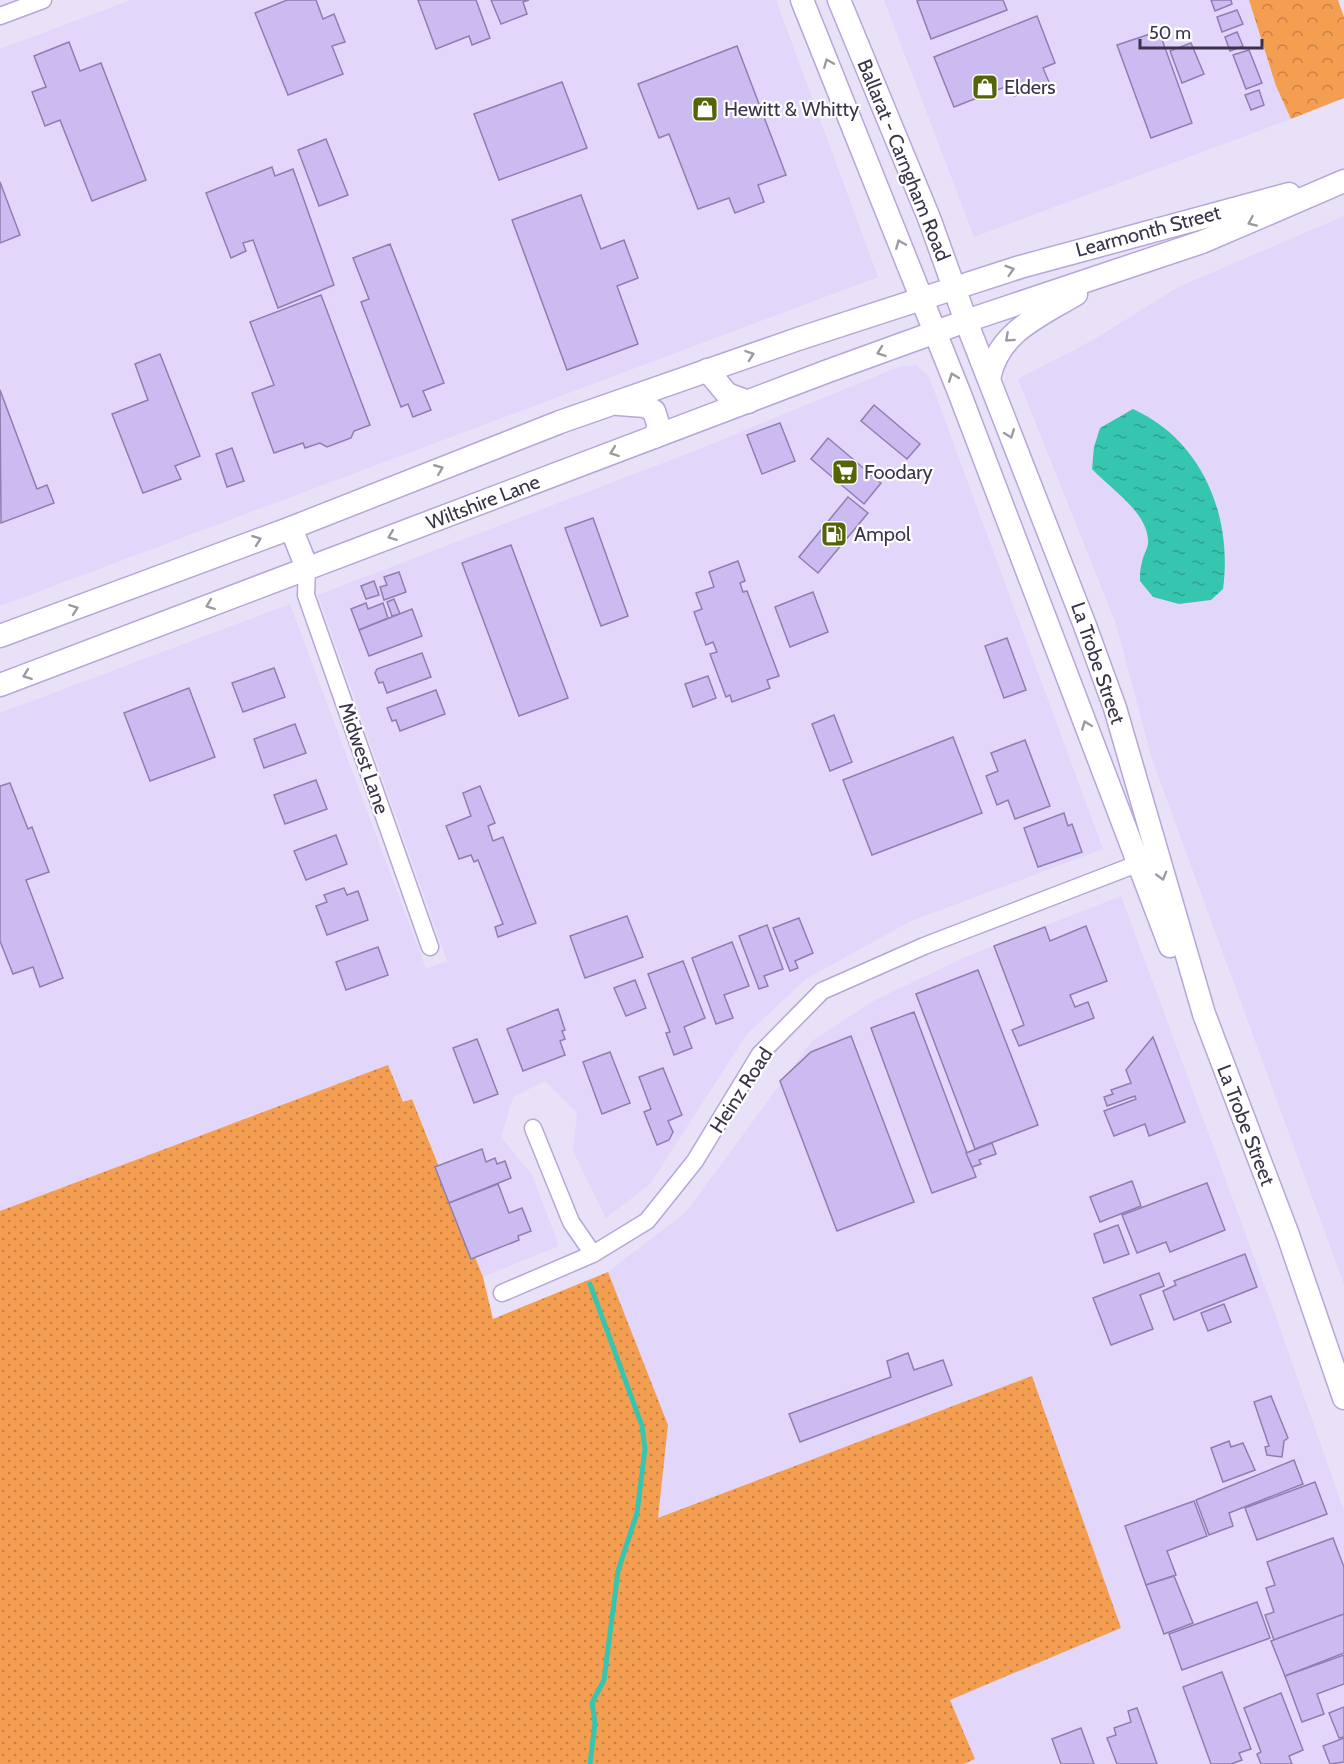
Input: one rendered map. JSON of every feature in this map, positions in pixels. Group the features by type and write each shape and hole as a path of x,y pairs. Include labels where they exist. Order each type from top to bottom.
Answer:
{"main road":[{"name":"Ballarat - Carngham Road","path":"802,0 935,332"},
{"name":"Ballarat - Carngham Road","path":"839,0 907,163 966,321"},
{"name":"Learmonth Street","path":"954,287 1173,224 1344,180"},
{"name":"Learmonth Street","path":"966,321 1226,233 1344,180"},
{"path":"989,379 993,359 1006,341 1026,324 1112,273"},
{"path":"0,636 291,528 560,422 954,287"},
{"name":"Wiltshire Lane","path":"0,685 966,321"},
{"name":"La Trobe Street","path":"966,321 1088,632 1123,735 1204,1014 1288,1235 1344,1398"},
{"name":"La Trobe Street","path":"935,332 1041,577 1069,680 1137,864 1169,944 1204,1014"},
{"path":"707,370 725,392 748,402"},
{"path":"612,404 632,404 651,409 659,423 654,437"},
{"path":"1034,494 1041,540 1041,577"},
{"path":"291,528 307,568"},
{"path":"1123,735 1126,782 1145,854 1137,864"},
{"name":"La Trobe Street","path":"1288,1235 1344,1357"}],"street":[{"path":"0,16 43,0"},
{"name":"Midwest Lane","path":"307,568 306,595 430,947"},
{"name":"Heinz Road","path":"502,1293 593,1254 647,1221 695,1161 760,1054 822,991 924,946 1137,864"},
{"path":"533,1128 572,1222 593,1254"}],"shaded area":[{"path":"131,0 776,0 878,277 0,606 0,49"},
{"path":"884,0 1249,0 1276,86 1291,119 974,237"},
{"path":"1344,216 1344,1284 1152,759 1116,624 1018,379 1095,339 1178,287"},
{"path":"916,365 929,377 1103,849 911,921 806,979 747,1034 650,1184 606,1218 573,1151 577,1113 545,1081 513,1097 501,1137 532,1175 559,1246 483,1277 413,1099 403,1102 388,1066 0,1211 0,713 290,604 426,969 447,961 318,595 697,450 898,367"},
{"path":"1121,896 1275,1314 1344,1511 1344,1764 964,1764 975,1759 950,1700 1121,1628 1032,1377 657,1519 668,1425 608,1272 686,1212 812,1041 875,1000 968,956"}],"green space":[{"path":"1249,0 1338,0 1344,17 1344,98 1291,119 1276,86"},
{"path":"388,1065 403,1102 412,1099 483,1277 493,1319 608,1272 668,1425 658,1518 1032,1376 1121,1628 950,1700 975,1759 964,1764 0,1764 0,1211"}],"water":[{"path":"1133,409 1157,423 1178,440 1208,483 1223,534 1225,562 1223,589 1211,600 1179,604 1153,597 1140,581 1141,564 1148,543 1142,520 1127,502 1092,469 1094,447 1100,428"}],"building":[{"path":"287,0 316,0 323,19 334,14 345,42 332,46 343,74 288,95 255,13"},
{"path":"418,0 476,0 490,38 472,45 469,36 436,49"},
{"path":"491,0 529,0 523,2 527,14 501,24"},
{"path":"1003,0 1007,10 931,39 917,1"},
{"path":"1211,0 1231,0 1232,4 1215,11"},
{"path":"1237,10 1243,24 1222,32 1217,17"},
{"path":"1037,16 1055,63 1043,68 1049,82 1014,96 1010,85 954,107 934,57"},
{"path":"1159,31 1192,123 1151,138 1117,45"},
{"path":"1237,32 1243,46 1230,51 1225,37"},
{"path":"69,42 80,71 101,63 146,180 92,201 60,120 45,126 32,92 46,87 34,56"},
{"path":"1191,43 1204,74 1182,83 1170,51"},
{"name":"Hewitt & Whitty","path":"737,46 786,175 758,185 764,202 735,213 729,198 698,209 669,134 659,138 638,84"},
{"path":"1249,50 1262,83 1246,89 1233,55"},
{"path":"562,82 587,148 499,180 474,114"},
{"path":"1259,90 1264,105 1251,110 1245,95"},
{"path":"326,139 348,195 319,206 298,150"},
{"path":"272,167 275,176 293,169 334,285 278,308 253,240 243,243 246,251 231,258 206,193"},
{"path":"0,182 20,235 0,243"},
{"path":"581,195 601,249 624,240 638,278 617,286 638,344 567,370 512,220"},
{"path":"390,244 444,383 423,391 431,410 413,417 408,404 401,407 361,302 369,299 353,258"},
{"path":"321,295 370,425 354,431 351,438 327,447 320,443 305,448 303,443 274,453 252,393 274,385 250,322"},
{"path":"160,354 200,456 175,466 181,479 143,493 112,414 148,400 135,364"},
{"path":"0,390 37,489 47,485 54,503 1,523"},
{"path":"874,405 920,444 907,459 861,421"},
{"path":"780,423 795,461 762,474 747,435"},
{"path":"828,438 881,483 864,504 811,459"},
{"path":"232,448 244,481 227,487 216,454"},
{"path":"848,497 868,513 818,573 799,557"},
{"path":"593,518 628,616 601,626 565,528"},
{"path":"511,545 568,698 519,716 462,563"},
{"path":"738,561 745,581 740,583 743,592 747,591 779,676 767,680 770,688 732,702 730,695 726,697 710,654 717,652 713,642 706,645 694,612 702,609 696,593 714,587 709,572"},
{"path":"399,572 406,592 384,600 380,587 387,585 384,577"},
{"path":"374,581 379,595 366,599 361,586"},
{"path":"813,592 828,632 790,647 775,607"},
{"path":"394,599 400,614 392,616 387,602"},
{"path":"366,603 368,609 383,603 388,618 359,630 351,609"},
{"path":"412,609 422,636 369,656 359,630"},
{"path":"1007,638 1026,690 1004,698 985,646"},
{"path":"422,653 431,677 387,693 383,682 379,683 375,673 377,669"},
{"path":"274,668 285,697 243,712 232,683"},
{"path":"708,676 716,698 693,707 685,684"},
{"path":"189,688 215,757 150,781 124,713"},
{"path":"436,690 445,714 400,731 396,720 392,721 387,708"},
{"path":"834,715 852,762 830,771 812,724"},
{"path":"295,724 306,753 264,768 254,739"},
{"path":"953,737 982,813 872,855 843,780"},
{"path":"1025,740 1050,806 1015,819 1008,800 997,805 986,776 998,771 991,753"},
{"path":"316,780 327,809 285,824 274,795"},
{"path":"10,783 28,829 32,827 49,872 26,880 63,978 40,987 33,967 13,974 0,941 0,786"},
{"path":"480,786 495,823 488,826 493,841 503,837 536,923 498,937 495,927 503,924 478,860 474,862 471,855 459,859 446,826 471,816 463,793"},
{"path":"1064,813 1068,826 1072,824 1082,852 1038,867 1024,828"},
{"path":"336,835 347,864 306,880 294,851"},
{"path":"344,888 347,895 358,891 368,920 327,935 316,906 327,902 324,895"},
{"path":"627,916 643,957 585,978 570,936"},
{"path":"799,918 813,953 795,961 798,968 790,971 773,928"},
{"path":"767,925 783,969 764,976 768,986 759,989 739,936"},
{"path":"1086,926 1107,981 1070,995 1075,1007 1088,1002 1094,1018 1019,1046 1012,1030 1024,1025 994,946 1045,927 1050,941"},
{"path":"732,942 749,986 724,995 733,1018 716,1024 692,958"},
{"path":"378,947 388,975 346,990 336,962"},
{"path":"683,961 705,1018 684,1027 692,1048 674,1055 666,1033 670,1032 648,974"},
{"path":"978,970 1038,1125 975,1149 916,994"},
{"path":"635,980 646,1008 626,1016 614,988"},
{"path":"558,1009 565,1030 562,1031 565,1039 560,1041 565,1055 523,1071 507,1029"},
{"path":"914,1012 976,1177 932,1193 871,1028"},
{"path":"851,1036 914,1202 837,1231 780,1081 811,1052"},
{"path":"1153,1037 1185,1122 1149,1136 1145,1124 1114,1136 1104,1111 1136,1099 1135,1096 1107,1106 1104,1097 1113,1094 1111,1090 1131,1083 1126,1070"},
{"path":"477,1039 498,1094 474,1103 453,1048"},
{"path":"610,1052 630,1103 602,1114 583,1062"},
{"path":"663,1068 682,1115 668,1121 673,1132 669,1140 657,1145 644,1112 651,1109 639,1077"},
{"path":"992,1143 996,1154 979,1160 981,1164 972,1167 966,1153"},
{"path":"482,1149 486,1162 495,1158 497,1164 505,1161 511,1178 449,1203 435,1167"},
{"path":"1132,1181 1141,1206 1100,1222 1090,1197"},
{"path":"1207,1183 1225,1230 1170,1252 1166,1242 1137,1253 1122,1215"},
{"path":"498,1184 509,1213 522,1208 531,1231 518,1236 519,1240 471,1259 449,1203"},
{"path":"1118,1225 1129,1254 1104,1263 1094,1234"},
{"path":"1245,1254 1257,1287 1174,1320 1163,1291 1176,1285 1174,1281"},
{"path":"1159,1273 1164,1286 1140,1295 1153,1329 1111,1345 1093,1298"},
{"path":"1224,1304 1231,1322 1208,1331 1201,1313"},
{"path":"908,1353 914,1370 943,1360 952,1385 800,1442 789,1414 891,1377 887,1361"},
{"path":"1271,1396 1288,1438 1284,1441 1282,1457 1267,1455 1265,1447 1269,1446 1254,1402"},
{"path":"1229,1441 1231,1447 1243,1443 1255,1470 1223,1482 1211,1448"},
{"path":"1294,1460 1303,1484 1229,1513 1233,1526 1209,1535 1196,1500"},
{"path":"1315,1482 1327,1514 1257,1540 1245,1508"},
{"path":"1194,1501 1207,1536 1167,1551 1176,1575 1146,1585 1125,1526"},
{"path":"1333,1538 1344,1567 1344,1614 1274,1640 1265,1615 1274,1612 1266,1588 1275,1585 1267,1562"},
{"path":"1174,1576 1193,1623 1164,1634 1146,1585"},
{"path":"1257,1602 1270,1638 1182,1670 1169,1634"},
{"path":"1344,1614 1344,1653 1285,1676 1271,1641"},
{"path":"1344,1655 1344,1684 1317,1694 1324,1714 1302,1722 1285,1676"},
{"path":"1222,1672 1251,1749 1239,1753 1242,1760 1231,1764 1211,1764 1183,1687"},
{"path":"1281,1693 1303,1750 1289,1756 1292,1764 1261,1764 1257,1754 1261,1752 1244,1708"},
{"path":"1344,1707 1344,1737 1339,1738 1329,1713"},
{"path":"1137,1708 1157,1764 1117,1764 1107,1738 1116,1735 1114,1728 1131,1722 1128,1711"},
{"path":"1081,1728 1094,1764 1061,1764 1052,1739"},
{"path":"1344,1738 1344,1762 1330,1764 1323,1746"}],"waterway":[{"path":"590,1284 642,1426 645,1449 637,1513 618,1571 604,1680 592,1703 595,1723 590,1764"}],"place":[{"name":"Elders","path":"985,87"},
{"name":"Hewitt & Whitty","path":"705,109"},
{"name":"Foodary","path":"845,472"},
{"name":"Ampol","path":"834,534"}]}
